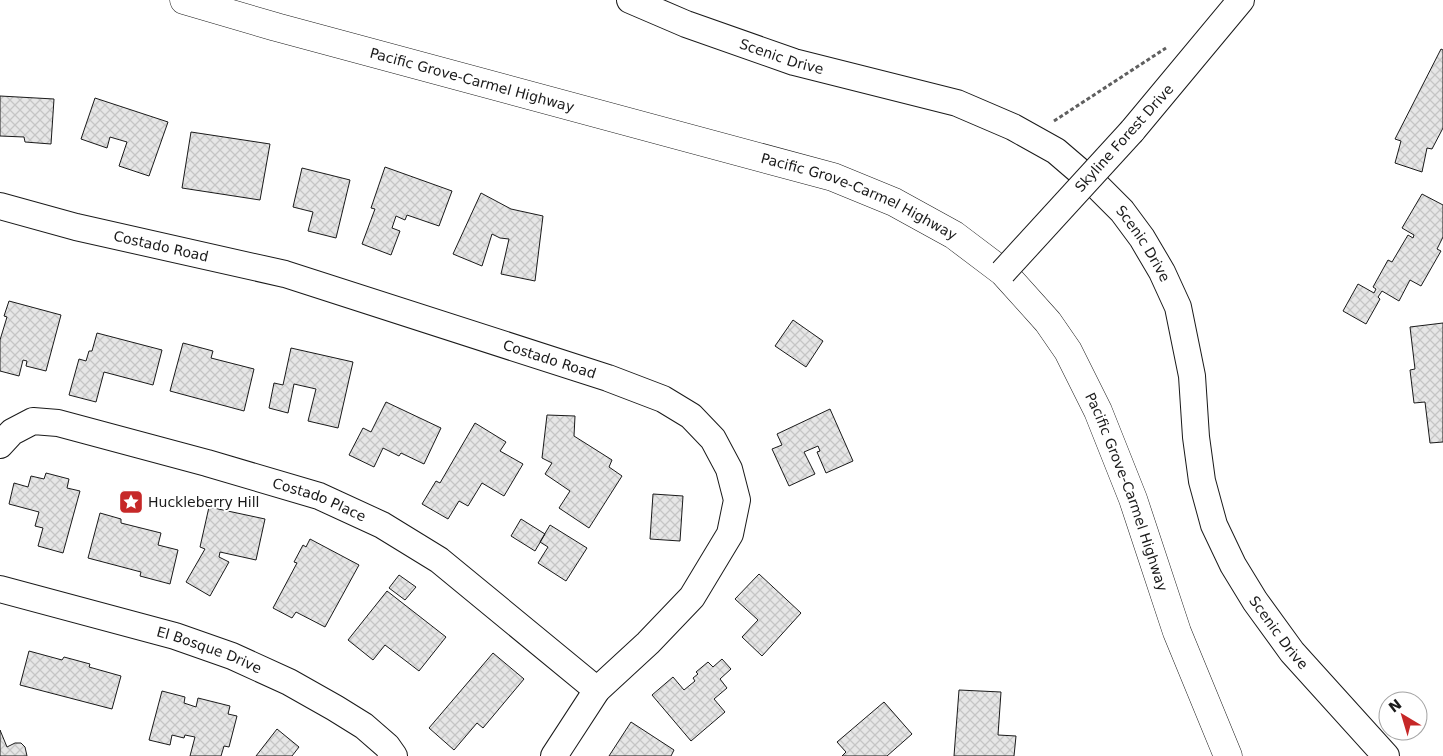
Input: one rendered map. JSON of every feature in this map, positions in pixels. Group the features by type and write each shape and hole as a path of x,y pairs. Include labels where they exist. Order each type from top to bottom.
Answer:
{"main road":[{"name":"Pacific Grove-Carmel Highway","path":"184,0 285,30 834,177 894,202 954,235 1003,272 1048,322 1068,351 1098,411 1133,499 1176,632 1228,756"}],"street":[{"name":"Scenic Drive","path":"630,0 686,24 794,62 957,103 1013,127 1056,151 1104,193 1122,211 1142,238 1162,272 1178,306 1192,376 1196,437 1202,482 1214,525 1233,565 1255,601 1292,652 1386,756"},
{"name":"Skyline Forest Drive","path":"1003,272 1132,131 1241,0"},
{"name":"Costado Road","path":"0,206 76,227 284,274 608,378 663,399 691,416 713,440 729,469 737,500 730,534 692,597 648,643 597,690 554,756"},
{"name":"Costado Place","path":"0,445 12,432 33,421 58,423 207,463 319,496 382,525 439,560 597,690"},
{"name":"El Bosque Drive","path":"0,589 175,636 232,656 289,682 335,708 364,726 387,746 394,756"}],"path":[{"path":"1030,136 1168,47"}],"building":[{"path":"1441,49 1443,50 1443,128 1432,149 1427,148 1422,172 1395,163 1401,141 1395,139"},
{"path":"0,96 54,99 51,144 25,142 24,137 0,136"},
{"path":"95,98 168,122 149,176 119,166 127,142 110,137 107,148 81,139"},
{"path":"191,132 270,144 260,200 182,188"},
{"path":"385,167 452,191 439,226 407,215 405,220 396,216 392,228 400,231 391,255 362,244 375,209 371,208"},
{"path":"302,168 350,180 336,238 308,231 313,212 293,207"},
{"path":"481,193 511,209 543,216 535,281 501,274 509,239 500,238 492,234 482,266 453,254"},
{"path":"1422,194 1443,205 1443,237 1437,249 1441,251 1421,286 1410,280 1399,301 1382,291 1378,297 1380,299 1366,324 1343,311 1358,284 1374,293 1376,289 1373,287 1388,260 1392,262 1408,235 1413,238 1414,235 1402,228"},
{"path":"9,301 61,315 46,371 26,366 27,361 23,360 19,376 0,371 0,340 7,317 4,316"},
{"path":"793,320 823,341 806,367 775,346"},
{"path":"1443,323 1443,442 1430,443 1425,402 1414,403 1410,370 1415,369 1410,327"},
{"path":"97,333 162,350 153,385 104,372 96,402 69,395 79,359 86,361 89,351 92,351"},
{"path":"183,343 213,351 211,358 254,369 244,411 170,391"},
{"path":"291,348 353,362 338,428 308,421 316,389 294,384 288,413 269,408 274,383 283,385"},
{"path":"386,402 441,428 424,464 401,453 399,456 383,448 374,467 349,455 363,428 371,432"},
{"path":"830,409 853,461 826,473 817,452 820,451 818,446 804,452 815,474 789,486 772,449 782,445 777,434"},
{"path":"547,415 575,416 574,436 612,460 609,467 622,476 589,528 559,508 570,491 545,474 552,463 542,458"},
{"path":"475,423 506,442 500,451 523,464 504,496 482,483 468,506 459,501 448,519 422,504 436,481 440,483"},
{"path":"46,473 69,479 67,488 80,491 63,553 38,546 43,528 35,526 39,512 9,504 14,483 28,487 31,476 44,479"},
{"path":"653,494 683,496 680,541 650,539"},
{"path":"209,507 265,519 256,560 220,552 219,557 229,562 210,596 186,582 205,549 200,547"},
{"path":"100,513 121,519 121,523 161,533 158,545 178,550 170,584 140,576 141,572 88,558"},
{"path":"521,519 545,534 535,551 511,536"},
{"path":"550,525 587,548 566,581 538,563 548,547 540,542"},
{"path":"310,539 359,565 325,627 296,612 292,618 273,608 297,563 294,562 303,545 306,547"},
{"path":"759,574 801,613 762,656 742,637 758,620 735,599"},
{"path":"399,575 416,587 405,600 389,588"},
{"path":"387,591 446,637 419,671 385,645 373,660 348,640"},
{"path":"29,651 62,660 64,657 90,664 89,667 121,676 112,709 20,685"},
{"path":"493,653 524,679 483,728 477,723 454,750 429,728"},
{"path":"722,659 731,669 720,679 727,688 714,699 725,712 691,741 652,695 673,677 684,690 695,681 693,678 698,674 696,672 708,662 713,667"},
{"path":"959,690 1001,692 998,735 1016,736 1014,756 954,756"},
{"path":"162,691 185,697 184,703 196,707 198,698 230,706 228,714 237,716 229,747 224,746 221,756 190,756 195,737 185,735 184,738 172,735 170,745 149,740"},
{"path":"884,702 912,734 887,756 842,756 846,752 837,742"},
{"path":"631,722 674,750 671,756 609,756"},
{"path":"277,729 299,747 292,756 256,756"},
{"path":"0,730 7,747 15,743 21,743 25,747 27,756 0,756"}],"place":[{"name":"Huckleberry Hill","path":"131,502"}]}
